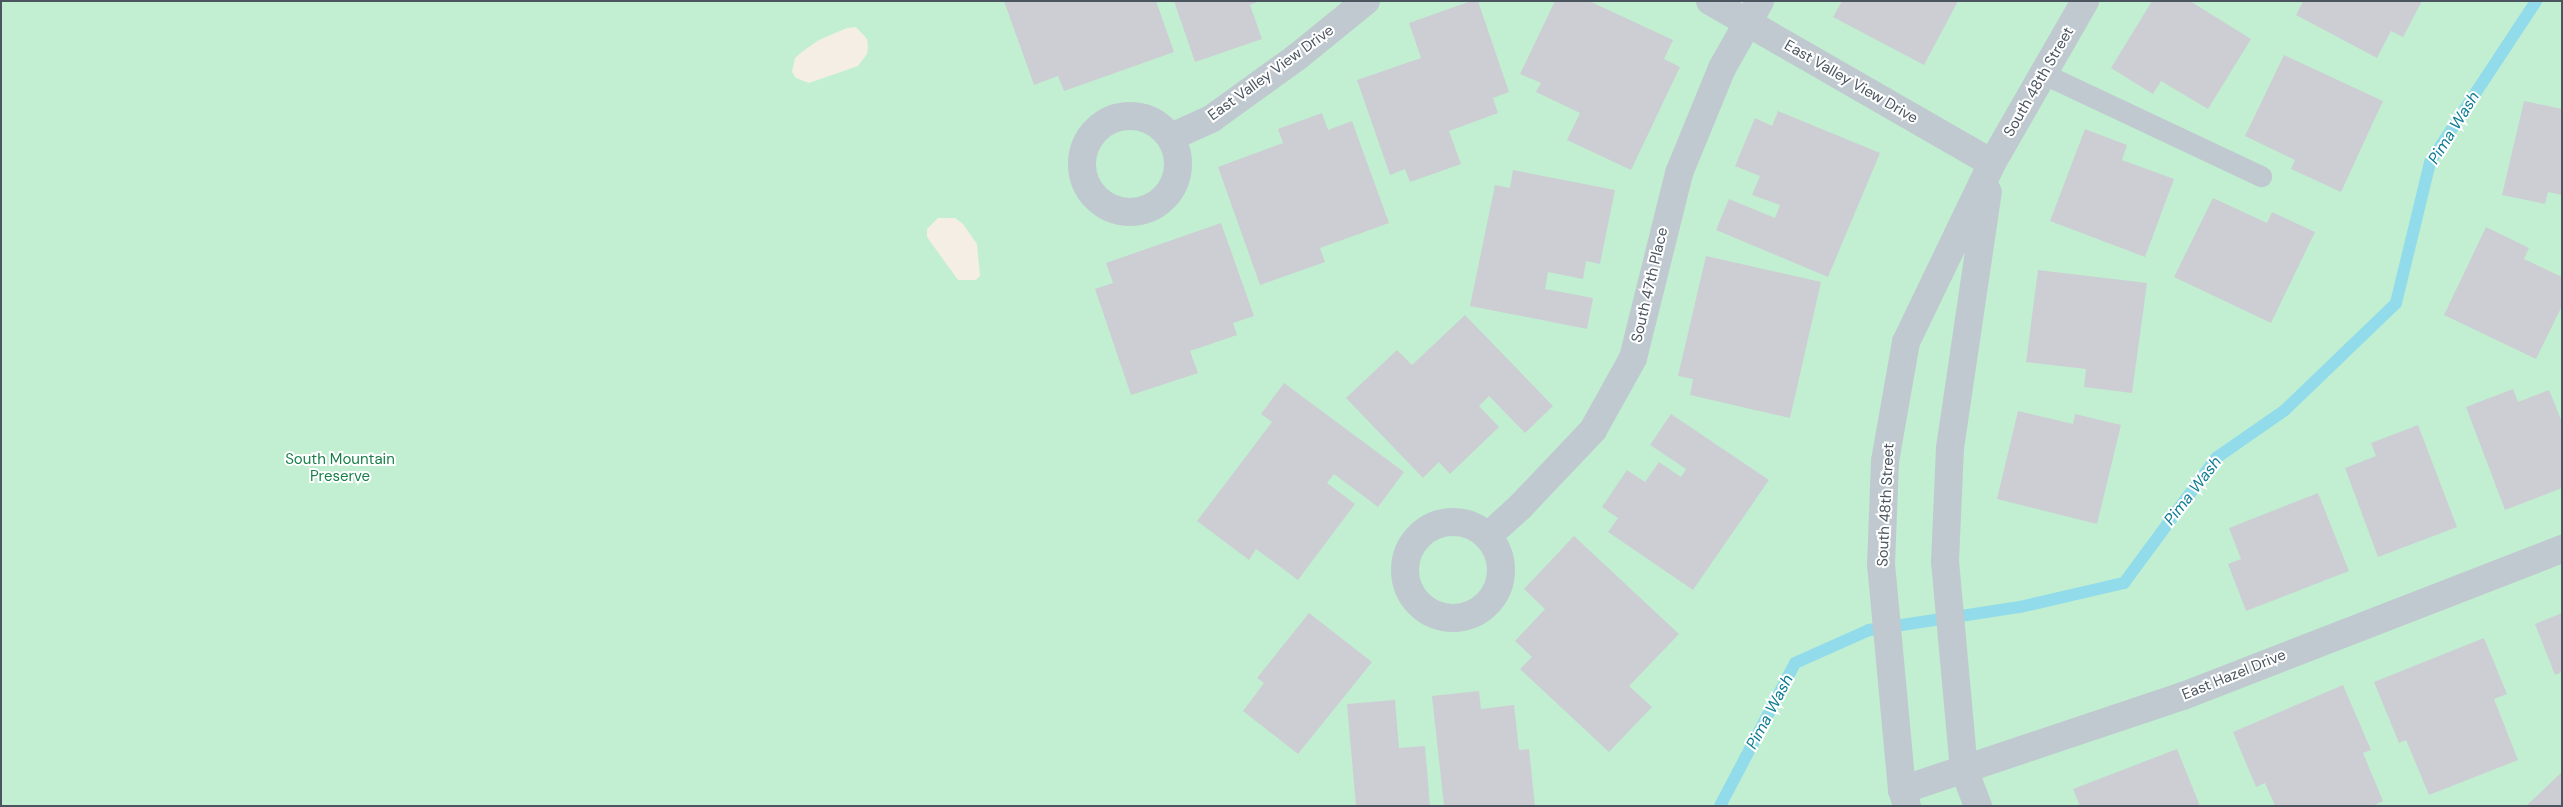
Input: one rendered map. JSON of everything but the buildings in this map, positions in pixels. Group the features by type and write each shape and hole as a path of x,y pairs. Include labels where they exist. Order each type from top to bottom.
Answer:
{"street":[{"name":"East Valley View Drive","path":"1171,137 1211,119 1297,56 1366,1"},
{"name":"East Valley View Drive","path":"1710,1 1754,12 1992,163"},
{"name":"South 48th Street","path":"1905,798 1881,565 1885,461 1906,342 1992,163 2085,1"},
{"name":"South 47th Place","path":"1488,536 1520,507 1593,430 1633,358 1679,173 1722,68 1754,12"},
{"name":"South 48th Street","path":"1978,806 1964,770 1952,663 1945,562 1950,448 1992,163"},
{"name":"East Hazel Drive","path":"1905,798 1964,770 2183,696 2562,549"}],"lane":[{"path":"2044,74 2261,176"}],"green space":[{"name":"South Mountain Preserve","path":"1,1 2562,1 2562,806 1,806"}],"sand":[{"path":"856,27 867,39 868,47 867,54 858,66 809,83 796,78 792,72 795,58 803,51 819,40 847,28"},
{"path":"938,218 955,218 963,224 977,244 980,276 976,280 958,280 927,237 927,229"}],"waterway":[{"name":"Pima Wash","path":"1720,806 1795,663 1869,630 2020,607 2124,583 2216,458 2285,410 2396,303 2430,162 2536,1"}]}
